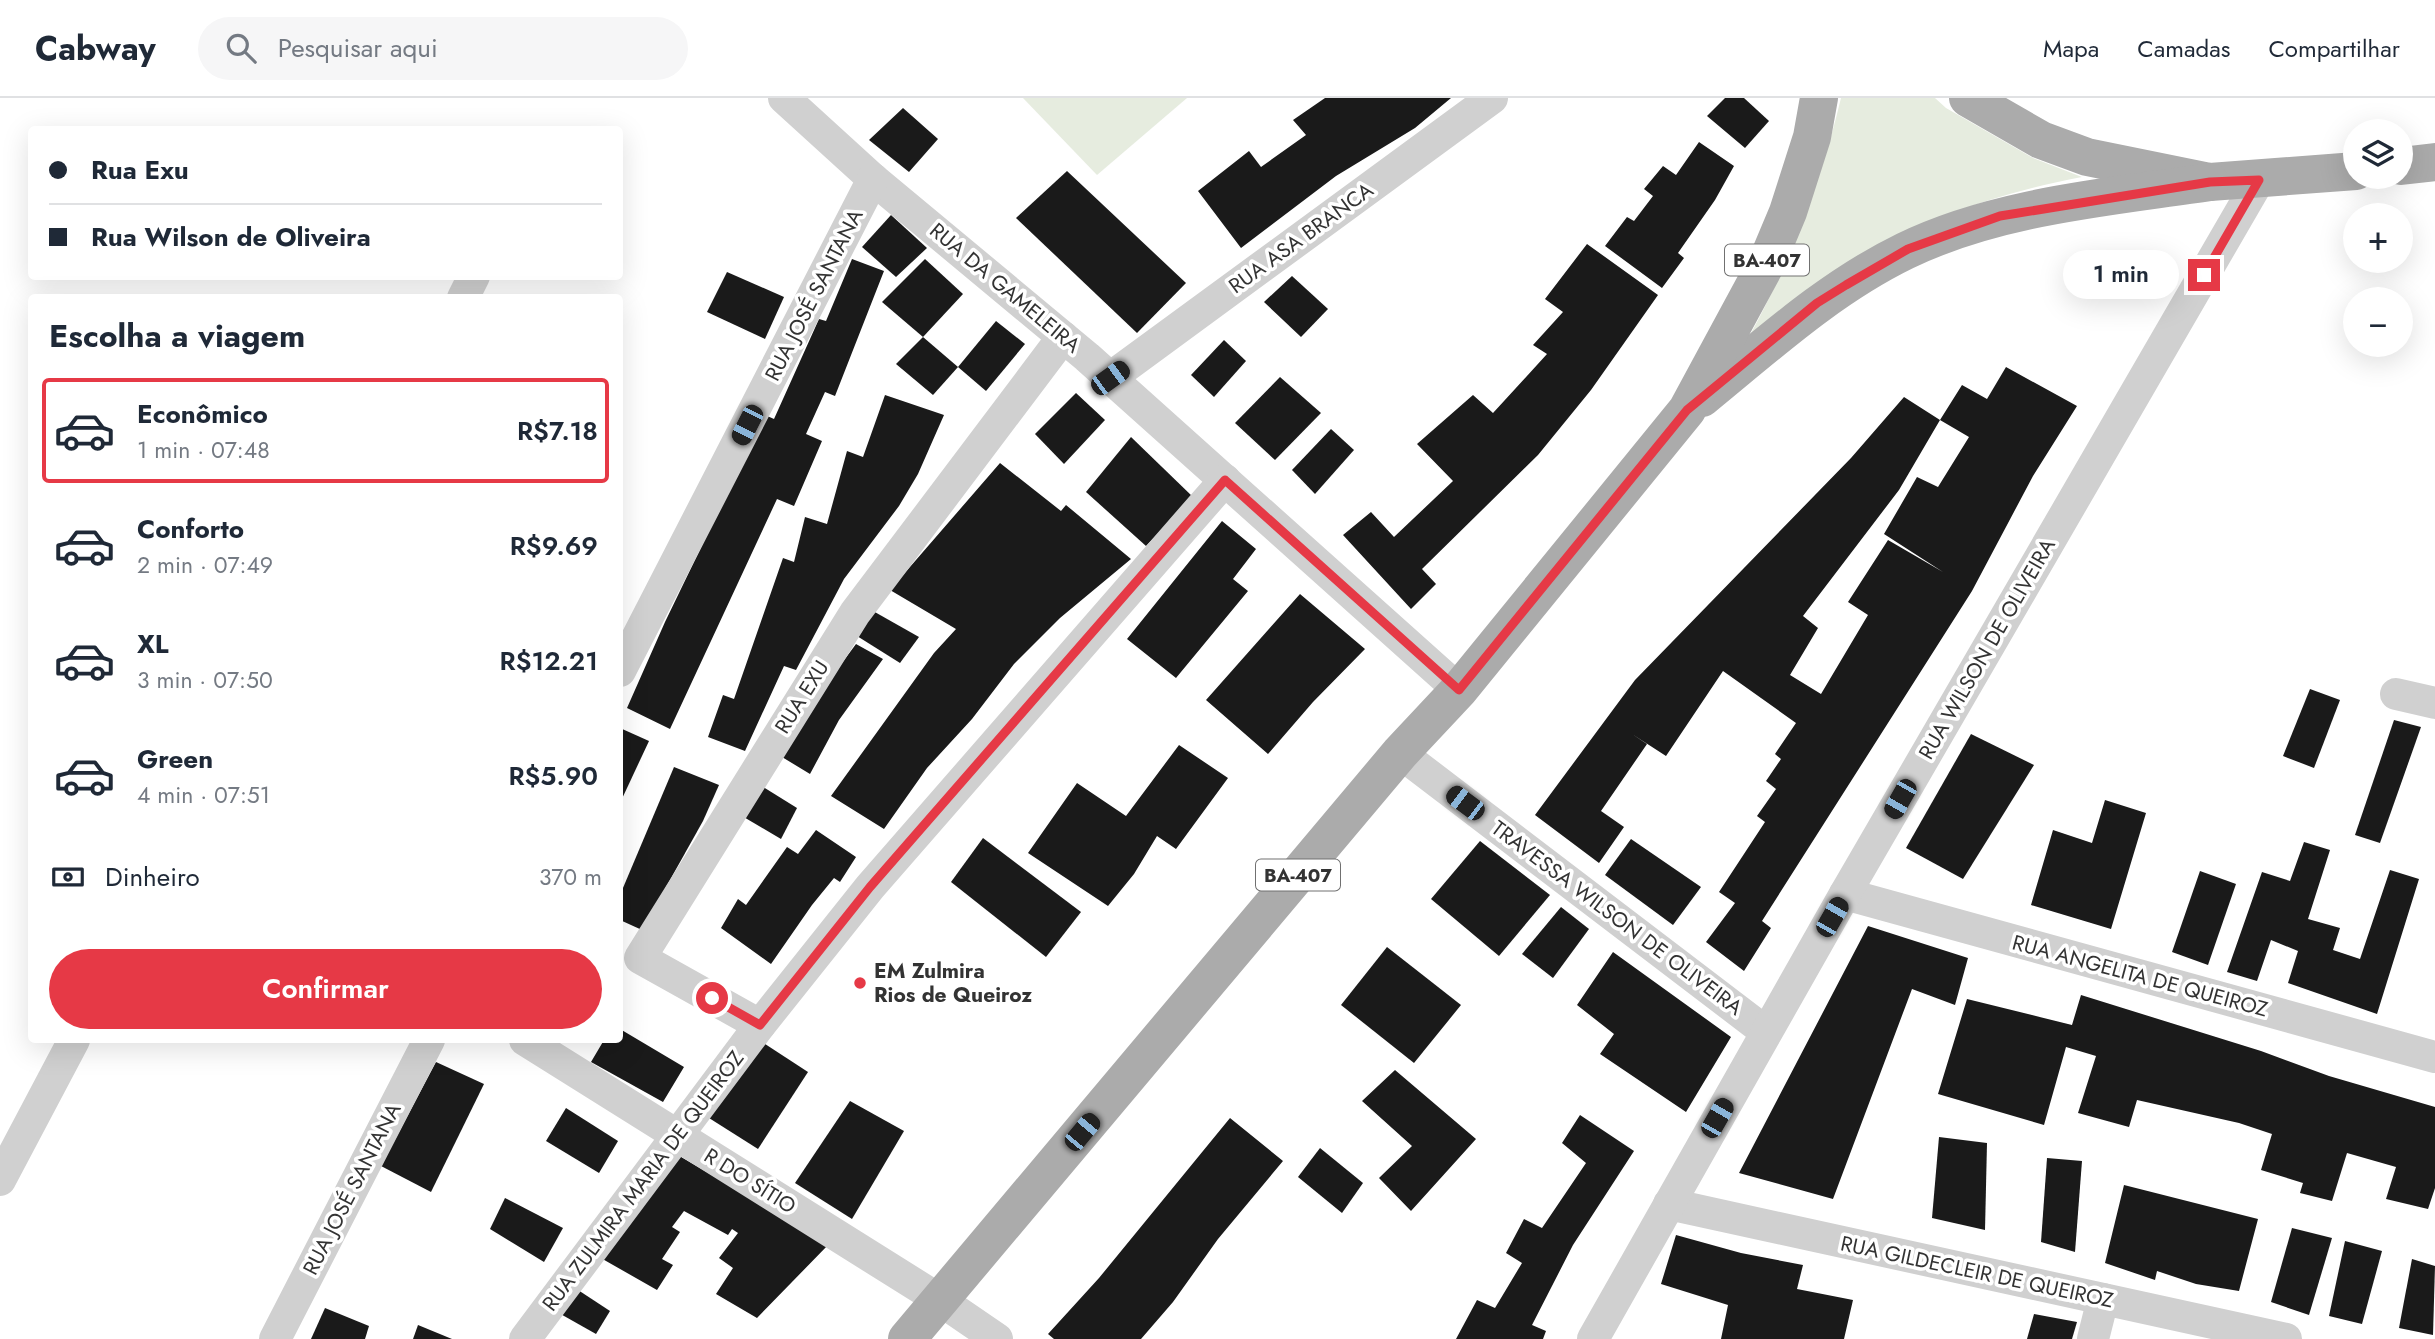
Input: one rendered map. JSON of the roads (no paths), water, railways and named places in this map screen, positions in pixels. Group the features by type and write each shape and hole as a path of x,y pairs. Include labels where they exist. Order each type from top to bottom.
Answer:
{"main road":[{"name":"BA-407","path":"907,1339 1401,753 1459,690 1687,410 1766,262 1788,212 1812,137 1819,98"},
{"path":"1968,98 2041,140 2087,157 2210,182 2343,172"},
{"path":"2413,165 2435,162"},
{"name":"BA-407","path":"1687,410 1817,303 1908,249 2000,216 2210,182"}],"street":[{"name":"RUA DA GAMELEIRA","path":"783,98 873,180 1063,337 1225,480"},
{"name":"RUA ASA BRANCA","path":"1110,378 1492,98"},
{"name":"RUA JOSÉ SANTANA","path":"623,665 873,180"},
{"name":"RUA WILSON DE OLIVEIRA","path":"1592,1339 1845,894 2259,180"},
{"name":"RUA EXU","path":"760,1025 640,958 855,613 1063,337"},
{"name":"RUA ZULMIRA MARIA DE QUEIROZ","path":"524,1339 760,1025 870,887 1225,480"},
{"path":"1225,480 1459,690"},
{"path":"2396,694 2435,703"},
{"name":"TRAVESSA WILSON DE OLIVEIRA","path":"1401,753 1766,1032"},
{"name":"RUA ANGELITA DE QUEIROZ","path":"1845,894 2435,1057"},
{"path":"0,1180 72,1043"},
{"name":"RUA JOSÉ SANTANA","path":"275,1339 427,1043"},
{"name":"R DO SÍTIO","path":"530,1043 940,1300 997,1339"},
{"name":"RUA GILDECLEIR DE QUEIROZ","path":"1669,1204 2286,1339"},
{"path":"2094,1339 2103,1299"}],"place":[{"name":"EM Zulmira Rios de Queiroz","path":"860,983"}]}
